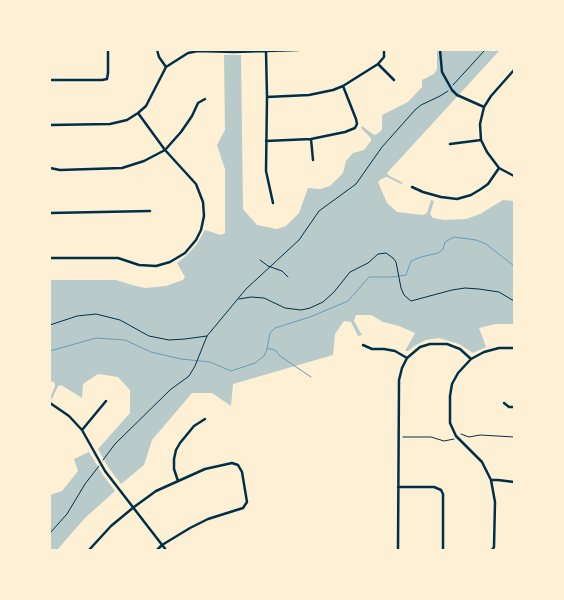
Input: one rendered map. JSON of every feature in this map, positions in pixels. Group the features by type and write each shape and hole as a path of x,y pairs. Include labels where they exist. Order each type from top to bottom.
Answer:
{"street":[{"path":"50,80 107,79 108,50"},
{"path":"156,50 166,66"},
{"path":"50,125 110,124 127,120 146,106 166,66 188,53 198,51 298,50"},
{"path":"267,97 309,95 334,90 378,64 384,57 384,50"},
{"path":"440,50 442,72 450,89 457,95 484,107"},
{"path":"266,51 266,171 273,203"},
{"path":"378,64 394,80"},
{"path":"514,70 491,96 484,107 480,124 481,140 486,152 499,168 514,176"},
{"path":"266,142 311,139 345,132 354,128 357,124 356,119 343,86"},
{"path":"50,168 60,170 122,168 144,161 165,150 181,132 192,116 198,103 205,99"},
{"path":"50,258 118,258 139,265 156,266 170,262 185,253 196,240 201,230 204,216 203,202 196,184 165,150 138,113"},
{"path":"311,139 313,160"},
{"path":"450,144 481,140"},
{"path":"412,187 441,197 456,199 471,195 488,184 499,168"},
{"path":"50,213 150,211"},
{"path":"398,550 399,380 407,358 420,347 439,343 447,344 460,349 471,359"},
{"path":"362,345 372,349 384,349 395,352 407,358"},
{"path":"492,550 494,547 495,502 491,480 482,462 456,436 450,422 450,396 452,384 458,373 471,359 484,352 499,348 514,348"},
{"path":"82,430 106,401"},
{"path":"50,403 68,416 82,430 105,471 166,550"},
{"path":"504,403 509,407 514,407"},
{"path":"178,481 174,469 176,450 194,426 205,419"},
{"path":"89,550 111,526 156,491 205,469 232,462 238,465 242,472 247,502 243,508 208,519 162,545 157,550"},
{"path":"491,480 514,482"},
{"path":"398,487 434,487 441,490 443,494 443,550"}],"path":[{"path":"50,533 67,514 85,484 115,444 170,390 189,376 195,366 207,336 252,283 299,240 319,210 361,180 382,148 415,110 421,105 446,93 485,50"},
{"path":"238,299 251,297 264,298 285,308 301,310 310,308 323,302 334,292 350,272 368,263 378,254 386,253 396,262 400,284 404,295 411,301 465,288 499,292 514,301"},
{"path":"260,260 288,277"},
{"path":"50,325 77,316 96,314 120,320 149,336 169,340 207,336"},
{"path":"461,434 469,437 480,435 514,437"},
{"path":"402,437 431,437 444,441 454,439"}],"shaded area":[{"path":"500,50 387,173 403,183 401,184 387,177 378,182 387,203 397,212 423,215 427,213 431,200 434,201 430,214 433,218 444,220 466,219 480,214 503,200 514,201 514,324 495,324 479,328 486,347 473,353 459,344 439,338 426,340 408,351 405,351 415,333 399,326 383,322 371,315 356,315 354,321 362,335 358,336 351,322 344,321 335,334 333,355 233,384 231,406 212,393 192,393 152,440 144,465 121,484 108,467 98,449 130,413 130,390 118,377 98,374 83,384 82,398 61,385 58,386 52,399 50,398 55,386 54,382 50,381 50,280 116,280 145,288 166,286 183,280 185,277 177,263 197,244 205,230 221,235 225,233 225,169 217,145 225,130 224,55 241,55 243,209 257,225 277,229 286,226 299,213 308,188 320,189 330,186 343,173 346,161 353,153 364,150 371,141 371,138 361,128 362,126 374,135 377,134 382,130 382,115 408,102 422,87 422,80 434,74 437,69 437,51"},
{"path":"89,452 115,491 85,518 57,550 50,550 50,495 62,491 78,471 74,459"}],"waterway":[{"path":"50,351 96,338 125,340 151,352 181,359 210,362 231,371 255,363 264,356 270,333 275,328 310,317 348,301 369,277 392,277 406,275 411,261 438,253 443,249 445,242 454,237 476,240 486,244 514,266"},
{"path":"267,349 276,351 280,356 311,377"}]}
